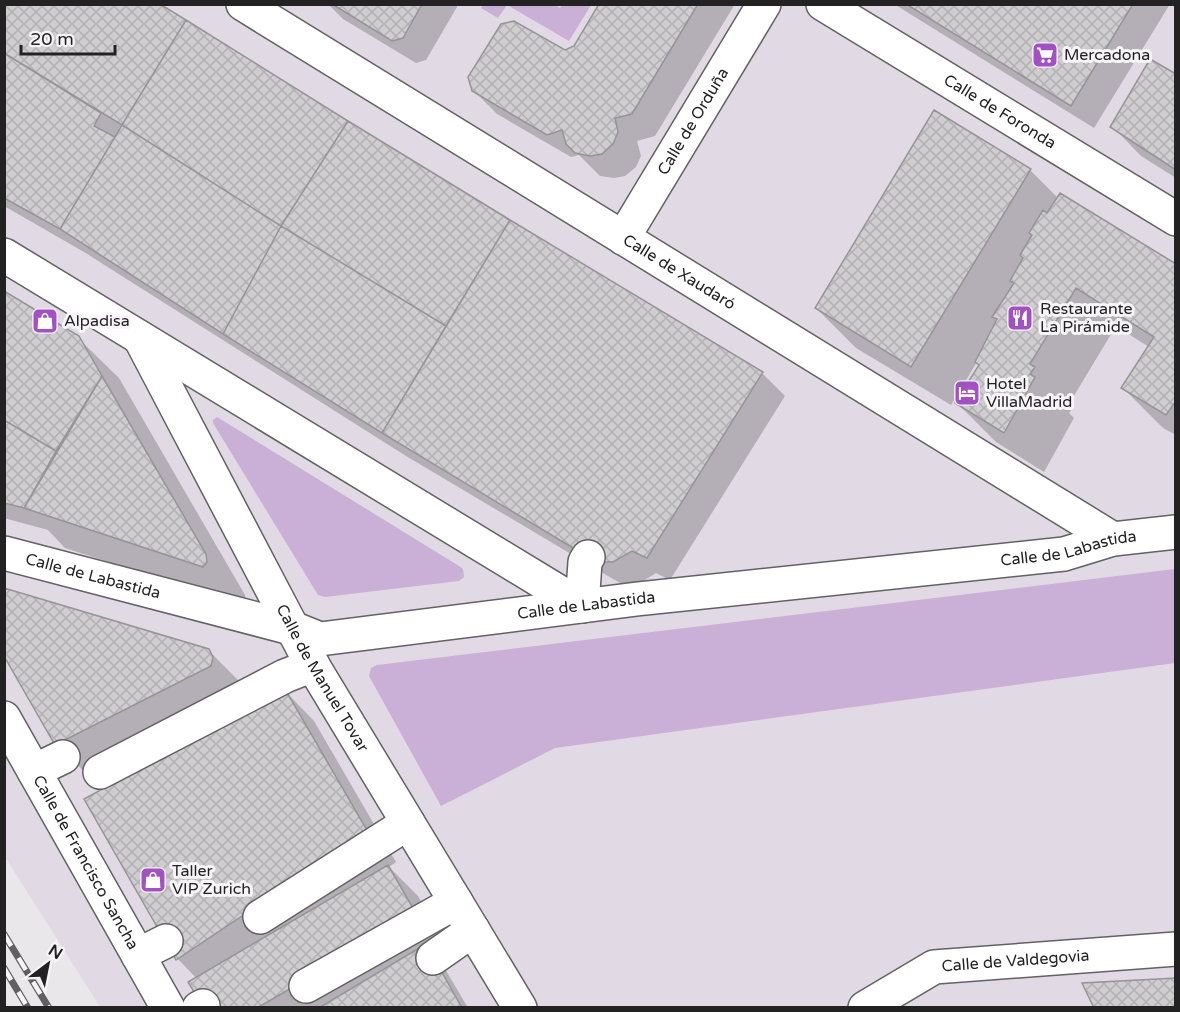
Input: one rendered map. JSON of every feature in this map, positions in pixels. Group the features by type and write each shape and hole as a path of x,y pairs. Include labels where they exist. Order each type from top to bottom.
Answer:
{"street":[{"name":"Calle de Xaudaró","path":"243,4 1113,539"},
{"name":"Calle de Orduña","path":"623,238 764,4"},
{"name":"Calle de Foronda","path":"823,4 1176,219"},
{"path":"4,255 582,606 585,562 588,557"},
{"name":"Calle de Manuel Tovar","path":"140,338 313,665 520,1008"},
{"name":"Calle de Labastida","path":"4,553 295,629 320,639 582,606 1064,554 1113,539 1176,532"},
{"path":"100,772 285,676 313,665"},
{"name":"Calle de Francisco Sancha","path":"4,718 49,764 152,948 168,1008"},
{"path":"260,917 408,823"},
{"path":"302,997 456,902"},
{"path":"302,997 403,945 421,956 473,930"},
{"name":"Calle de Valdegovia","path":"865,1008 934,967 1176,950"}],"shaded area":[{"path":"554,4 560,8 562,5 591,5 569,41 507,5 498,18 481,8 483,5"},
{"path":"5,5 1175,5 1175,1007 100,1007 5,857"},
{"path":"217,417 459,566 463,569 464,577 459,581 325,597 318,595 213,423"},
{"path":"1175,569 1175,663 555,748 441,806 369,676 371,668 377,665"}],"building":[{"path":"4,4 160,4 186,20 122,125 4,53"},
{"path":"332,4 422,4 403,38 392,41"},
{"path":"599,4 698,4 632,114 615,118 618,132 613,144 602,154 590,156 575,153 566,144 562,130 547,135 472,91 468,77 501,24 514,21 565,50 574,46"},
{"name":"Mercadona","path":"906,4 1133,4 1071,106"},
{"path":"186,20 348,121 281,226 122,125"},
{"path":"4,53 101,113 94,126 115,137 60,229 4,198"},
{"path":"1150,59 1176,74 1176,170 1110,127"},
{"path":"934,110 1031,169 911,367 815,308"},
{"path":"348,121 510,220 446,326 281,226"},
{"path":"122,125 281,226 223,334 60,229"},
{"path":"1060,193 1176,264 1176,401 1166,415 1121,388 1154,337 1076,288 1030,364 1035,367 1030,374 1035,377 1004,433 955,403 979,365 975,362 997,319 992,317 1014,283 1010,281 1023,258 1020,255 1032,235 1029,233 1043,210 1047,213"},
{"path":"510,220 763,372 647,558 632,551 613,562 600,562 588,557 382,433"},
{"path":"281,226 446,326 382,433 223,334"},
{"path":"4,291 79,336 102,376 56,451 4,420"},
{"path":"102,376 206,554 207,562 203,567 24,508"},
{"path":"4,420 56,451 24,508 4,503"},
{"path":"4,588 209,649 213,657 211,666 55,745 4,656"},
{"path":"285,689 368,832 176,960 84,799"},
{"path":"388,865 417,915 257,1008 204,1008 188,982"},
{"path":"426,944 462,1008 323,1008 322,1006"},
{"path":"1176,978 1176,1008 1094,1008 1082,983"}],"railway":[{"path":"4,934 49,1008"},
{"path":"4,968 28,1008"}],"place":[{"name":"Mercadona","path":"1045,55"},
{"name":"Restaurante La Pirámide","path":"1020,318"},
{"name":"Alpadisa","path":"45,321"},
{"name":"Hotel VillaMadrid","path":"967,393"},
{"name":"Taller VIP Zurich","path":"153,880"}]}
